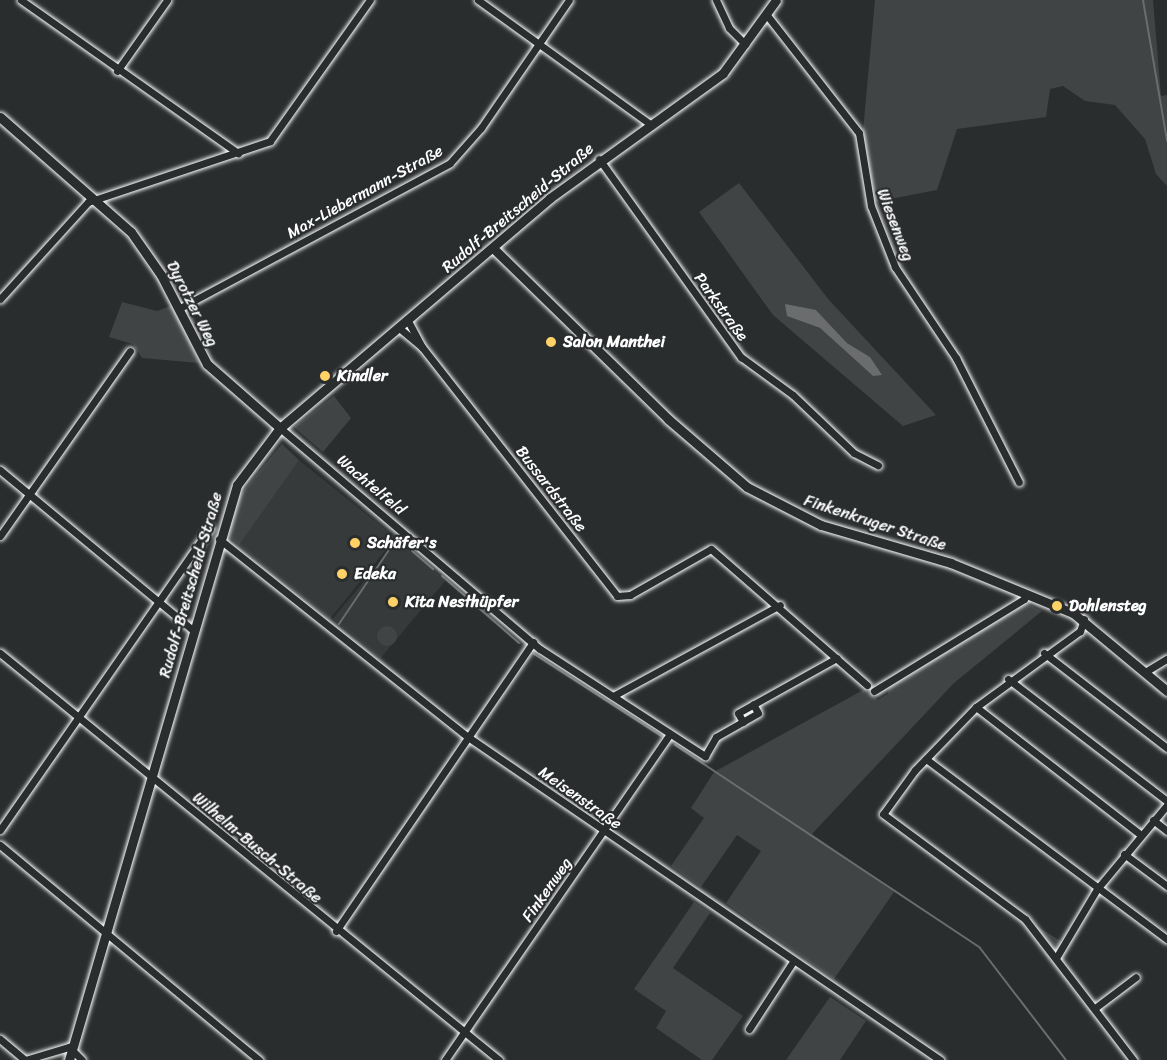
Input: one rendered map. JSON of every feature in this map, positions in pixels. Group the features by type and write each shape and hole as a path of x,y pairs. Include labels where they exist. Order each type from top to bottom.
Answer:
{"street":[{"path":"21,0 117,71 238,153"},
{"path":"117,71 167,0"},
{"path":"0,299 96,197 270,141 370,0"},
{"path":"478,0 650,124"},
{"name":"Max-Liebermann-Straße","path":"180,308 450,163 482,128 569,0"},
{"path":"716,0 729,28 746,44"},
{"name":"Rudolf-Breitscheid-Straße","path":"69,1060 75,1055 106,935 192,630 237,485 280,428 407,319 599,159 723,73 776,0"},
{"name":"Wiesenweg","path":"766,14 859,133 871,206 895,267 956,358 1019,482"},
{"name":"Dyrotzer Weg","path":"0,117 96,197 147,253 180,308 207,364 280,428"},
{"name":"Parkstraße","path":"599,159 741,357 792,395 854,453 878,465"},
{"name":"Finkenkruger Straße","path":"493,248 668,419 747,487 821,525 934,557 1026,593 1084,619 1167,691"},
{"name":"Bussardstraße","path":"407,319 422,347 617,596 630,595 711,549 780,605 867,685"},
{"name":"Bussardstraße","path":"398,327 422,347"},
{"path":"0,536 130,351"},
{"name":"Wachtelfeld","path":"280,428 533,642 705,756 716,737 758,713 753,704 837,658"},
{"path":"0,470 192,630"},
{"path":"0,830 76,716 210,528"},
{"name":"Meisenstraße","path":"219,539 468,737 940,1060"},
{"path":"874,691 1024,599 1026,593"},
{"path":"613,696 780,605"},
{"path":"1084,619 1080,631 1008,679 976,707 926,759 883,814 1025,919 1133,1060"},
{"path":"336,931 533,642"},
{"name":"Wilhelm-Busch-Straße","path":"0,652 336,931 464,1035 499,1060"},
{"path":"1044,653 1167,748"},
{"path":"1145,672 1167,658"},
{"path":"1008,679 1167,803 1097,889 1056,958"},
{"path":"976,707 1140,834"},
{"name":"Finkenweg","path":"445,1060 670,734"},
{"path":"926,759 1097,889 1167,939"},
{"path":"1153,820 1167,831"},
{"path":"0,845 259,1060"},
{"path":"1124,854 1167,886"},
{"path":"749,1029 794,960"},
{"path":"1095,1008 1136,977"},
{"path":"0,1039 25,1060 69,1047 82,1060"}],"shaded area":[{"path":"875,0 1153,0 1161,96 1167,95 1167,186 1156,174 1145,139 1115,105 1085,101 1063,86 1050,89 1046,117 957,129 937,190 874,202 863,131"},
{"path":"739,183 829,300 936,415 903,426 773,315 699,212","holes":["816,310 847,343 870,357 873,376 820,328 788,316"]},
{"path":"122,302 157,311 173,305 199,363 142,358 133,344 109,337"},
{"path":"785,304 816,310 847,343 870,357 882,375 873,376 820,328 787,316"},
{"path":"334,396 351,418 323,452 294,427"},
{"path":"282,444 299,460 239,545 228,536 236,500"},
{"path":"299,460 395,538 330,619 234,541"},
{"name":"Kita Nesthüpfer","path":"398,541 445,581 381,658 333,618"},
{"path":"1025,603 1042,611 954,683 812,834 894,892 834,979 726,903 761,851 737,835 701,887 671,866 704,818 691,808 714,772 865,689 878,700 888,694 890,681"},
{"path":"383,626 391,626 397,632 397,640 391,646 383,646 377,640 377,632"},
{"path":"694,902 710,913 673,968 743,1016 712,1060 702,1060 656,1028 666,1011 634,989"},
{"path":"1025,919 1064,943 1056,958"},
{"path":"830,997 866,1021 840,1060 786,1060"}],"waterway":[{"path":"1143,0 1167,141"},
{"path":"339,624 397,538 404,545"},
{"path":"412,551 433,569"},
{"path":"442,576 519,643"},
{"path":"534,654 661,736"},
{"path":"675,745 980,948 1066,1060"}],"place":[{"name":"Salon Manthei","path":"551,342"},
{"name":"Kindler","path":"325,376"},
{"name":"Schäfer's","path":"355,543"},
{"name":"Edeka","path":"342,574"},
{"name":"Kita Nesthüpfer","path":"393,602"},
{"name":"Dohlensteg","path":"1057,606"}]}
